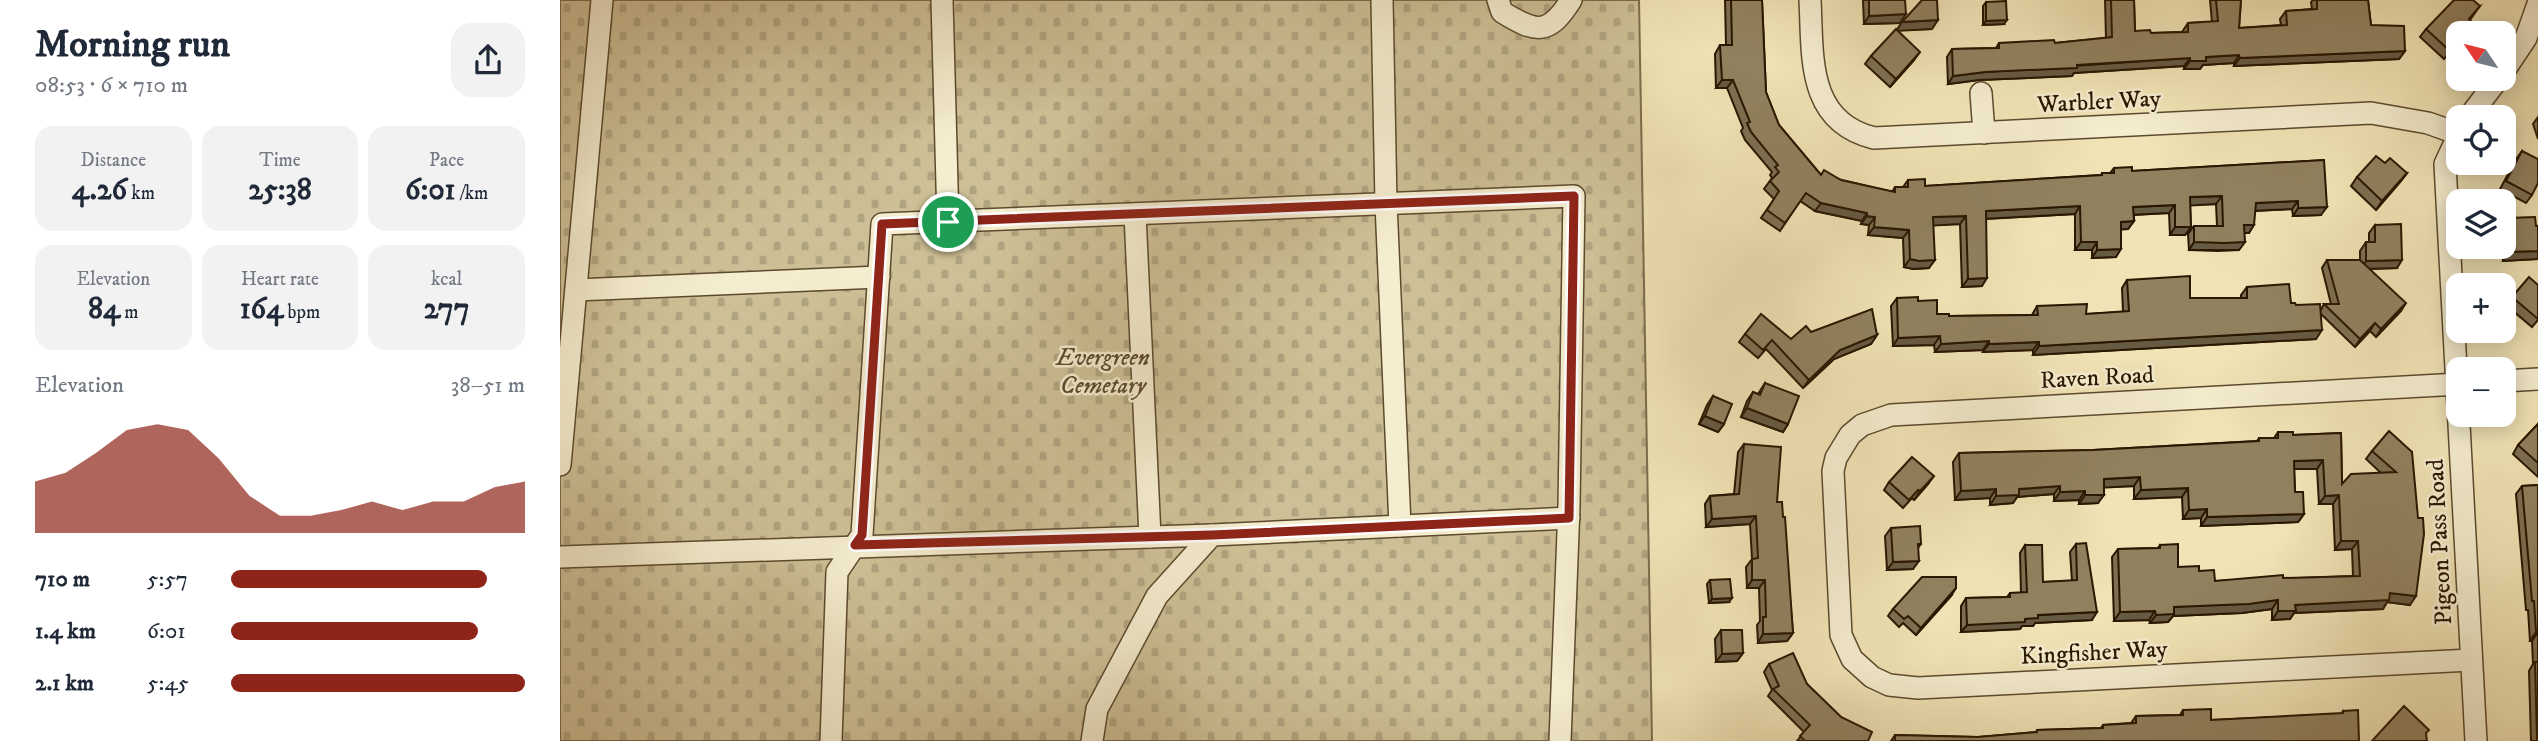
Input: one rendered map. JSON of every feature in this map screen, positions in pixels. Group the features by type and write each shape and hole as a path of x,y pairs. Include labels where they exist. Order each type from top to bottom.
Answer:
{"street":[{"path":"560,465 602,0"},
{"path":"942,0 948,222"},
{"path":"1382,0 1386,204 1400,526"},
{"path":"1498,0 1502,12 1528,28 1548,26 1571,0"},
{"name":"Warbler Way","path":"1810,0 1817,85 1831,113 1848,128 1874,138 2371,114 2428,123 2446,129"},
{"path":"2516,58 2532,40 2538,4"},
{"path":"2478,105 2489,91"},
{"path":"1981,93 1984,134"},
{"name":"Pigeon Pass Road","path":"2446,162 2456,357"},
{"path":"831,741 837,572 862,535 882,224 1574,196 1569,518 1560,741"},
{"path":"1135,214 1150,537"},
{"path":"576,290 879,278"},
{"path":"2516,380 2538,379"},
{"name":"Raven Road","path":"1835,538 1832,483 1836,458 1850,435 1862,425 1891,415 2446,385"},
{"name":"Pigeon Pass Road","path":"2460,427 2476,741"},
{"path":"560,557 1212,535 1569,518"},
{"path":"1092,741 1097,709 1157,596 1212,535"},
{"name":"Kingfisher Way","path":"1835,538 1841,635 1846,647 1861,669 1872,677 1901,688 2471,660"}],"green space":[{"name":"Evergreen Cemetary","path":"560,0 1639,0 1652,741 560,741"}],"building":[{"path":"1731,0 1762,0 1766,92 1779,125 1821,175 1824,170 1841,180 1895,192 1895,187 1908,187 1908,180 1925,179 1925,186 2102,175 2114,173 2114,168 2132,167 2132,171 2324,160 2327,207 2298,208 2298,201 2256,203 2254,225 2244,225 2245,242 2224,243 2194,242 2194,226 2223,226 2222,196 2190,197 2191,227 2175,227 2175,205 2133,207 2134,221 2121,222 2121,249 2097,250 2097,242 2081,242 2080,206 1986,211 1987,278 1968,279 1966,216 1933,217 1935,260 1919,261 1910,259 1909,230 1874,227 1875,217 1867,216 1867,213 1821,203 1806,193 1785,223 1767,210 1779,191 1770,181 1779,172 1775,167 1778,165 1751,132 1747,123 1750,122 1733,80 1722,80 1720,45 1732,45"},
{"path":"1869,0 1905,0 1906,14 1869,16"},
{"path":"1922,0 1937,0 1938,20 1902,22"},
{"path":"2111,0 2134,0 2135,31 2150,30 2151,33 2188,32 2188,23 2218,21 2216,0 2241,0 2239,28 2287,25 2286,11 2317,9 2317,0 2368,0 2371,25 2404,26 2405,51 2240,58 2239,55 2206,57 2206,61 2190,61 2190,58 1953,76 1952,49 1999,48 1999,43 2054,40 2055,43 2112,37"},
{"path":"2454,0 2473,0 2480,6 2469,19 2471,21 2446,21 2446,47 2426,29"},
{"path":"2006,1 2007,20 1986,21 1986,2"},
{"path":"1896,29 1920,52 1896,79 1871,56"},
{"path":"2522,151 2538,159 2538,183 2532,195 2506,181 2509,175 2516,175 2516,162"},
{"path":"2376,156 2385,163 2390,158 2407,173 2382,201 2357,177"},
{"path":"2535,217 2538,226 2538,251 2516,252 2516,218"},
{"path":"2401,224 2402,260 2366,261 2366,242 2375,242 2375,225"},
{"path":"2327,260 2360,260 2406,303 2381,329 2375,323 2360,339 2324,304 2339,304"},
{"path":"2190,276 2190,298 2247,298 2247,287 2289,284 2291,303 2320,304 2322,330 2039,346 2039,342 1941,344 1940,336 1898,338 1897,298 1937,300 1937,314 1949,316 2038,315 2037,306 2087,304 2086,314 2129,311 2127,280"},
{"path":"2529,277 2538,285 2538,319 2516,300 2516,292"},
{"path":"1872,309 1877,335 1840,350 1809,380 1772,340 1763,350 1745,334 1761,314 1791,339 1806,326 1811,332"},
{"path":"1765,383 1799,396 1788,424 1747,408 1753,392 1760,395"},
{"path":"1713,396 1732,404 1724,424 1705,416"},
{"path":"2538,424 2538,463 2518,445"},
{"path":"2389,431 2412,452 2418,518 2423,518 2424,534 2416,596 2390,593 2389,600 2295,605 2296,611 2278,611 2278,600 2174,607 2174,614 2156,615 2155,611 2120,612 2118,549 2160,548 2160,545 2178,544 2178,567 2199,566 2199,571 2214,570 2215,581 2283,575 2283,578 2360,576 2358,541 2341,541 2339,495 2325,496 2323,460 2294,461 2295,492 2303,492 2304,514 2207,517 2207,509 2189,510 2188,488 2141,490 2140,477 2104,479 2104,495 2085,495 2085,491 2060,492 2060,486 2019,489 2019,495 1996,496 1996,489 1961,491 1959,453 2093,450 2259,441 2259,438 2278,438 2278,432 2293,432 2293,435 2341,433 2342,484 2351,474 2396,472 2372,451"},
{"path":"1744,444 1781,447 1777,502 1782,502 1785,517 1793,633 1763,634 1763,617 1766,617 1765,580 1752,580 1752,559 1758,558 1756,516 1712,519 1710,496 1739,494"},
{"path":"1912,457 1934,476 1909,500 1889,482"},
{"path":"2538,485 2538,632 2536,632 2522,486"},
{"path":"1920,526 1919,561 1893,562 1891,528"},
{"path":"2086,543 2097,612 2038,615 2038,618 2025,619 2025,622 1967,625 1966,598 2010,597 2010,593 2027,592 2025,545 2042,545 2043,582 2077,580 2076,544"},
{"path":"1922,577 1956,577 1956,588 1921,628 1908,616 1904,619 1893,609"},
{"path":"1730,579 1732,598 1712,599 1710,580"},
{"path":"1721,630 1742,630 1743,653 1722,654"},
{"path":"1793,653 1807,684 1841,717 1872,732 1868,741 1803,741 1800,736 1810,725 1773,689 1779,686 1769,664"},
{"path":"2535,662 2538,662 2538,741 2537,741"},
{"path":"2404,706 2429,730 2426,733 2427,741 2372,741"},
{"path":"2211,709 2211,720 2358,710 2359,741 1895,741 1895,735 1978,737 2037,730 2103,728 2103,725 2136,723 2136,716 2183,715 2183,710"}],"route":[{"path":"1574,196 1569,518 1212,535 855,545 862,535 882,224 948,222 1574,196"}]}
